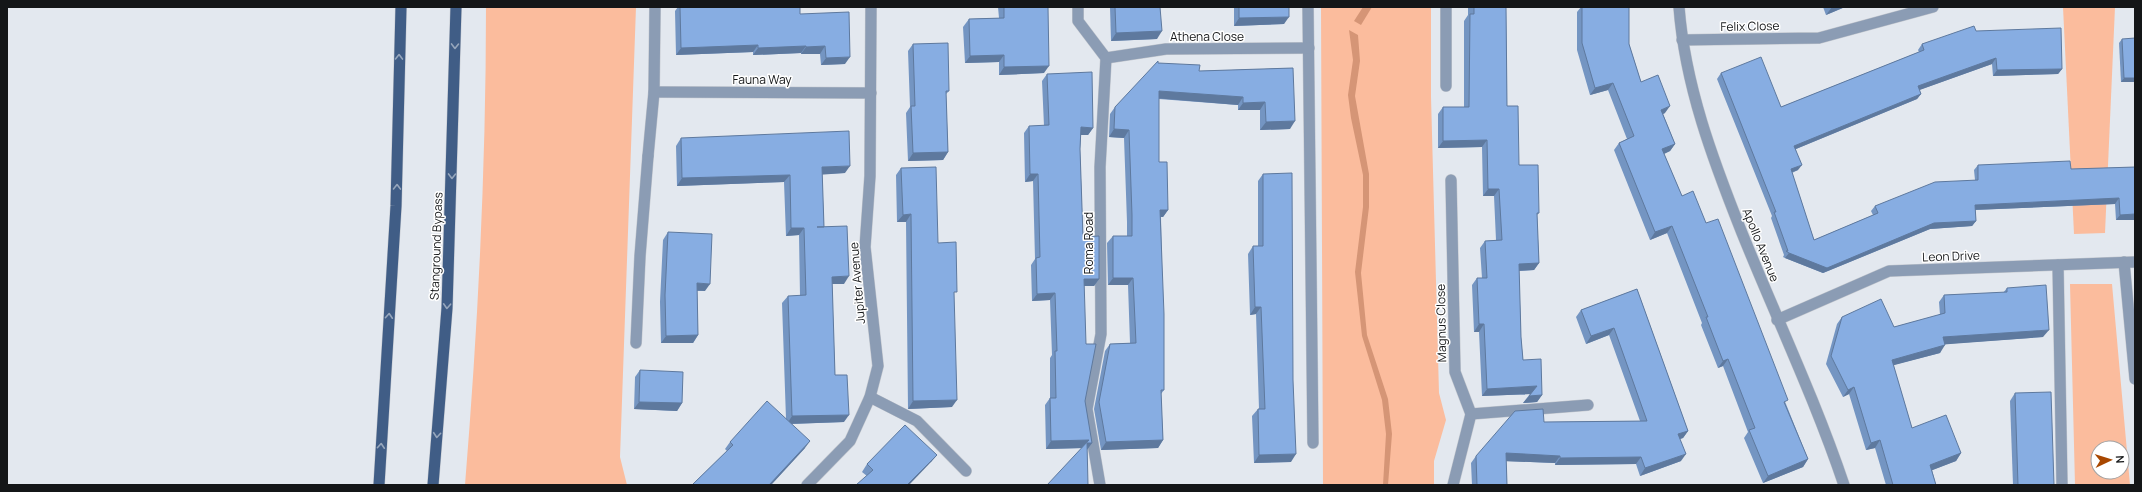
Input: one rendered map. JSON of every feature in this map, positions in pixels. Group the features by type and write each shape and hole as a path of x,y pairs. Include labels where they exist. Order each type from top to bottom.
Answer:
{"main road":[{"path":"379,485 396,206 401,7"},
{"name":"Stanground Bypass","path":"433,485 447,308 456,7"}],"street":[{"path":"636,343 640,256 654,92 655,7"},
{"name":"Jupiter Avenue","path":"807,485 850,441 870,397 878,366 865,247 870,176 871,7"},
{"path":"1078,7 1078,21 1106,58"},
{"path":"1308,7 1312,444"},
{"path":"1446,7 1446,86"},
{"name":"Apollo Avenue","path":"1679,7 1682,40 1702,124 1723,187 1777,320 1825,431 1844,485"},
{"name":"Felix Close","path":"1682,40 1819,38 1933,7"},
{"name":"Athena Close","path":"1106,58 1166,48 1309,48"},
{"name":"Roma Road","path":"1100,485 1087,409 1101,334 1100,167 1106,58"},
{"name":"Fauna Way","path":"654,92 871,92"},
{"name":"Magnus Close","path":"1451,180 1455,372 1472,414"},
{"path":"2129,262 2135,379"},
{"name":"Leon Drive","path":"1777,320 1889,271 2129,262"},
{"path":"2058,265 2062,485"},
{"path":"870,397 917,420 966,471"},
{"path":"1453,485 1472,414 1588,406"}],"shaded area":[{"path":"486,7 636,7 620,457 627,485 465,485 474,366 483,186"},
{"path":"1321,7 1431,7 1431,97 1439,393 1446,420 1434,461 1434,485 1323,485"},
{"path":"1363,7 1372,7 1361,25 1354,21"},
{"path":"2063,7 2115,7 2105,233 2074,234"},
{"path":"1349,30 1358,35 1360,61 1355,96 1369,174 1369,207 1361,273 1367,335 1388,399 1392,434 1388,485 1383,485 1386,434 1382,400 1362,336 1355,272 1363,207 1363,175 1351,118 1348,95 1353,60"},
{"path":"2070,284 2112,284 2126,440 2090,440 2090,480 2130,480 2130,485 2075,485"}],"building":[{"path":"680,7 800,7 800,14 849,12 850,57 826,58 825,46 758,48 758,45 681,48"},
{"path":"1004,7 1048,7 1049,66 1004,67 1004,55 970,56 969,19 1004,18"},
{"path":"1115,7 1160,7 1162,31 1116,33"},
{"path":"1239,7 1289,7 1289,17 1239,18"},
{"path":"1474,7 1506,7 1507,106 1518,106 1519,165 1538,165 1539,213 1537,213 1539,263 1519,264 1523,360 1541,359 1542,395 1529,396 1537,386 1487,389 1484,324 1479,324 1477,278 1487,278 1485,241 1502,240 1499,189 1488,189 1487,140 1443,141 1443,107 1469,107 1470,14 1474,14"},
{"path":"1582,7 1629,7 1629,44 1641,82 1658,75 1670,106 1661,110 1675,144 1662,149 1682,196 1693,191 1706,223 1718,219 1788,400 1784,402 1808,459 1768,476 1749,430 1755,428 1728,359 1723,361 1706,317 1708,317 1672,226 1655,232 1619,143 1634,136 1613,83 1595,88 1582,43"},
{"path":"1974,26 1976,31 2061,28 2062,69 1997,70 1996,58 1918,86 1921,94 1794,146 1802,165 1791,169 1814,240 1878,213 1875,206 1935,182 1978,180 1978,165 2070,161 2071,169 2135,167 2135,214 2120,215 2119,198 1975,205 1976,221 1934,223 1827,268 1786,251 1788,251 1774,212 1776,212 1721,73 1761,57 1781,107 1924,50 1922,44"},
{"path":"2135,38 2135,78 2124,78 2122,39"},
{"path":"948,43 949,91 946,91 948,152 913,153 911,106 915,106 913,44"},
{"path":"1158,61 1158,63 1200,65 1199,71 1293,68 1295,121 1266,122 1265,102 1243,103 1243,97 1159,91 1159,162 1167,162 1168,210 1160,210 1164,314 1164,390 1161,390 1163,440 1106,442 1099,402 1110,344 1136,343 1133,278 1113,278 1113,236 1132,236 1129,130 1114,129 1115,107"},
{"path":"1092,72 1093,128 1081,127 1080,149 1083,237 1099,236 1099,279 1084,279 1086,344 1096,344 1085,401 1092,443 1087,443 1088,485 1047,485 1089,440 1051,441 1050,398 1056,398 1055,351 1057,351 1055,293 1037,294 1036,258 1040,257 1038,174 1030,174 1029,126 1049,125 1047,74"},
{"path":"849,131 850,166 822,167 824,227 847,226 849,276 832,277 835,375 847,375 849,415 792,416 788,296 806,295 804,228 791,228 790,175 682,178 681,138"},
{"path":"936,167 938,243 956,242 957,292 954,292 957,400 913,401 911,214 903,215 901,168"},
{"path":"1292,173 1293,380 1296,454 1259,455 1258,409 1265,409 1261,307 1255,307 1253,246 1263,246 1263,174"},
{"path":"668,232 712,234 710,284 697,283 698,335 666,336 665,295"},
{"path":"2046,285 2049,330 1943,337 1945,345 1892,360 1912,428 1946,415 1961,453 1930,465 1936,485 1893,485 1880,440 1871,443 1854,387 1848,390 1831,356 1842,317 1881,299 1894,327 1945,313 1944,295 2007,292 2007,288"},
{"path":"1637,289 1688,431 1678,434 1686,454 1645,468 1641,457 1560,458 1560,456 1506,453 1507,485 1477,485 1476,456 1515,411 1543,409 1544,422 1647,421 1614,328 1591,336 1581,310"},
{"path":"640,370 683,372 682,403 639,402"},
{"path":"2051,392 2054,485 2018,485 2015,393"},
{"path":"767,401 810,441 769,485 692,485 733,445 730,442"},
{"path":"905,425 937,455 907,485 856,485 873,470 867,464"}]}
